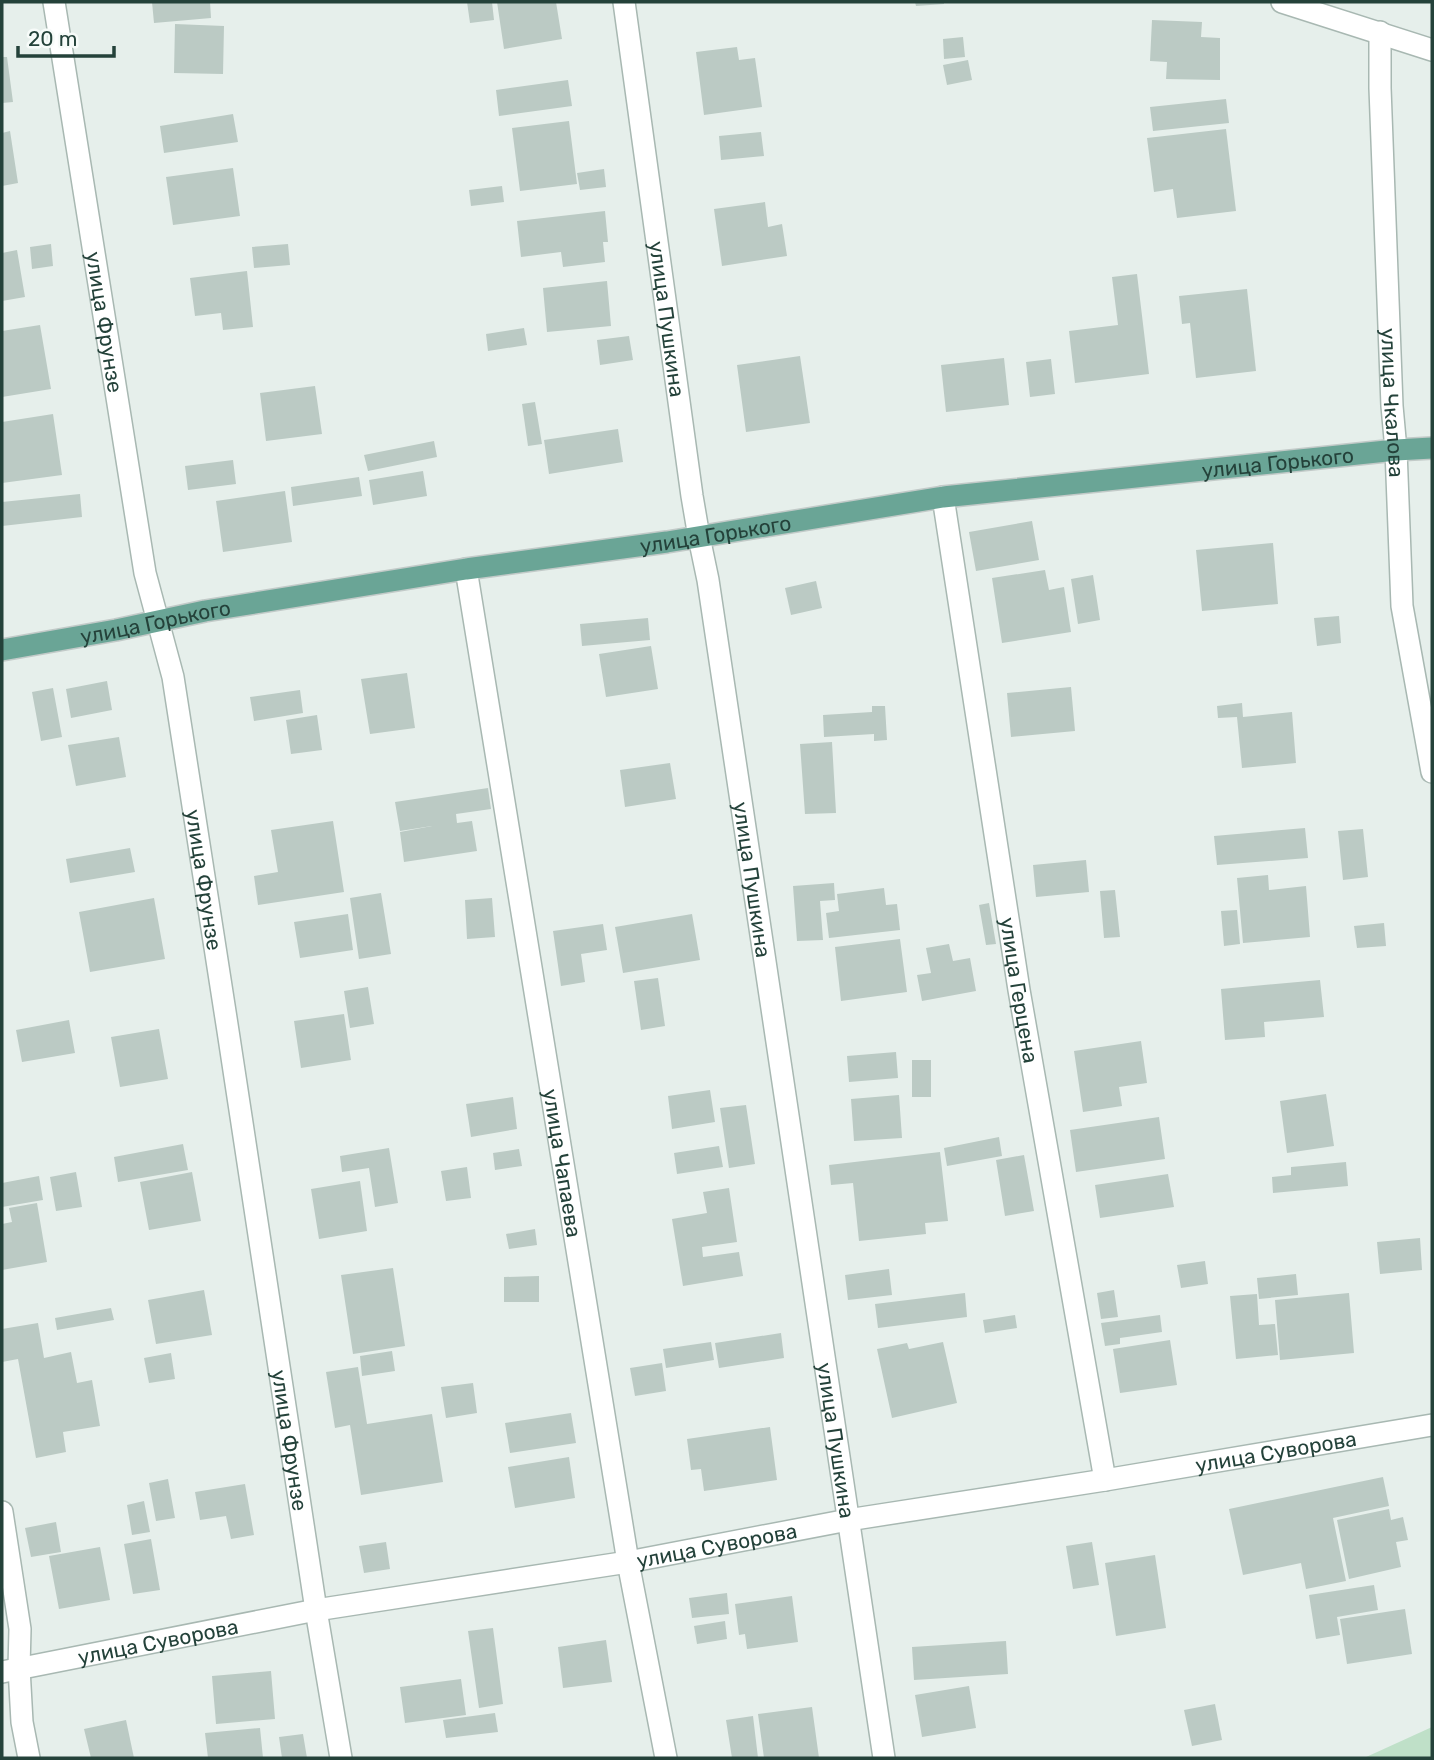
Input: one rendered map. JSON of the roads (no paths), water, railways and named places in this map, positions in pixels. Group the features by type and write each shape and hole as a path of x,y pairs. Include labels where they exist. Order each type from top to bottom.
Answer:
{"main road":[{"name":"улица Горького","path":"2,650 205,611 466,569 699,537 943,497 1432,448"}],"street":[{"name":"улица Фрунзе","path":"54,2 145,573 173,677 341,1758"},
{"name":"улица Пушкина","path":"624,2 699,537 708,580 884,1758"},
{"path":"1282,2 1330,9 1380,32 1432,50"},
{"name":"улица Чкалова","path":"1380,32 1392,406 1402,606 1432,772"},
{"name":"улица Герцена","path":"943,497 1019,990 1105,1480"},
{"name":"улица Чапаева","path":"466,569 628,1562 666,1758"},
{"name":"улица Суворова","path":"10,1670 316,1610 628,1562 848,1520 1432,1425"},
{"path":"2,1512 20,1629 10,1670 29,1758"}]}
